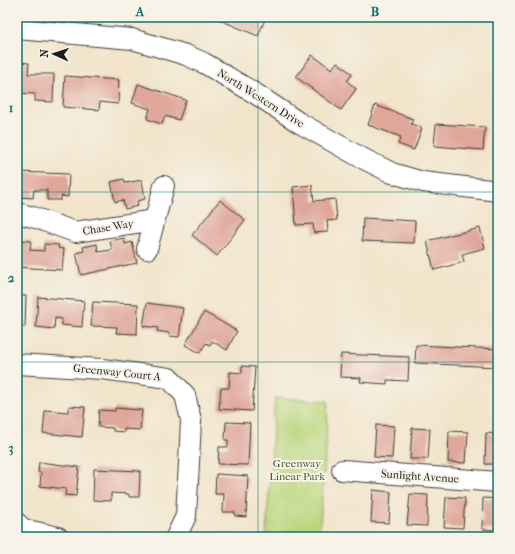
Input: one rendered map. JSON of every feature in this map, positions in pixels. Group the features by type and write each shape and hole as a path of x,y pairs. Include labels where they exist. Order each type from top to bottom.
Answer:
{"street":[{"name":"North Western Drive","path":"17,29 132,39 186,55 204,63 312,130 392,173 423,182 498,191"},
{"path":"147,249 164,186"},
{"name":"Chase Way","path":"17,213 75,232 155,220"},
{"name":"Greenway Court A","path":"17,364 102,369 169,378 185,396 191,420 186,516 176,537"},
{"name":"Sunlight Avenue","path":"342,470 498,482"},
{"path":"17,523 23,529 58,537"}],"green space":[{"name":"Greenway Linear Park","path":"275,398 328,401 319,537 266,537"}],"building":[{"path":"213,17 266,17 258,36"},
{"path":"312,55 332,69 337,62 352,74 347,81 356,89 341,110 296,77"},
{"path":"20,62 29,63 28,74 54,74 53,102 35,101 35,94 17,93 17,72 19,72"},
{"path":"65,76 119,80 118,104 100,102 99,110 63,107"},
{"path":"138,84 186,100 179,120 165,116 162,124 147,119 150,109 132,103"},
{"path":"375,105 413,119 411,124 422,128 414,150 398,144 401,137 368,125"},
{"path":"436,124 485,127 483,150 434,146"},
{"path":"17,172 69,174 68,197 61,196 61,200 47,200 47,190 34,190 33,198 18,197"},
{"path":"124,179 125,183 142,180 145,199 137,201 138,206 125,209 123,200 115,202 111,182"},
{"path":"312,185 314,201 335,199 337,220 327,221 328,232 314,233 313,224 296,225 293,187"},
{"path":"220,200 245,220 217,256 192,235"},
{"path":"363,218 415,221 414,243 362,241"},
{"path":"480,228 485,248 462,254 464,262 434,270 427,241"},
{"path":"124,238 125,244 132,242 137,263 81,275 76,253 84,251 83,247 97,244 98,252 112,250 110,241"},
{"path":"17,240 31,241 30,250 44,251 44,244 59,245 58,248 64,249 62,270 17,267"},
{"path":"17,296 26,296 25,327 17,327"},
{"path":"38,297 84,301 82,327 62,325 62,319 55,318 54,329 36,327"},
{"path":"93,302 138,304 137,334 116,333 117,327 91,326"},
{"path":"147,303 183,308 179,337 169,336 169,333 157,331 158,328 143,326"},
{"path":"204,312 237,331 227,350 212,341 210,345 206,343 200,353 185,345"},
{"path":"416,345 498,349 498,367 415,363"},
{"path":"341,354 409,357 408,381 387,380 387,384 360,382 361,378 340,377"},
{"path":"242,366 255,367 252,411 219,409 221,388 229,388 230,372 242,373"},
{"path":"69,406 85,407 82,437 43,433 45,410 68,412"},
{"path":"115,408 142,410 140,430 124,429 124,432 113,431 113,428 98,427 99,410 115,411"},
{"path":"226,422 250,423 248,465 218,464 219,447 228,447 228,440 225,440"},
{"path":"376,425 394,426 392,458 374,457"},
{"path":"412,428 430,429 428,459 410,459"},
{"path":"449,431 468,432 466,463 448,462"},
{"path":"486,433 498,434 498,464 485,464"},
{"path":"39,462 79,467 76,496 65,495 66,489 40,486 41,473 38,472"},
{"path":"94,469 140,471 139,497 129,497 129,494 111,493 111,501 93,500"},
{"path":"216,474 248,476 246,517 235,516 235,512 223,512 224,494 215,494"},
{"path":"373,490 391,492 389,523 371,522"},
{"path":"410,494 428,495 427,526 407,525"},
{"path":"446,497 465,498 463,528 444,527"},
{"path":"483,498 498,499 498,530 482,529"},
{"path":"224,533 228,533 235,537 222,537"}]}
